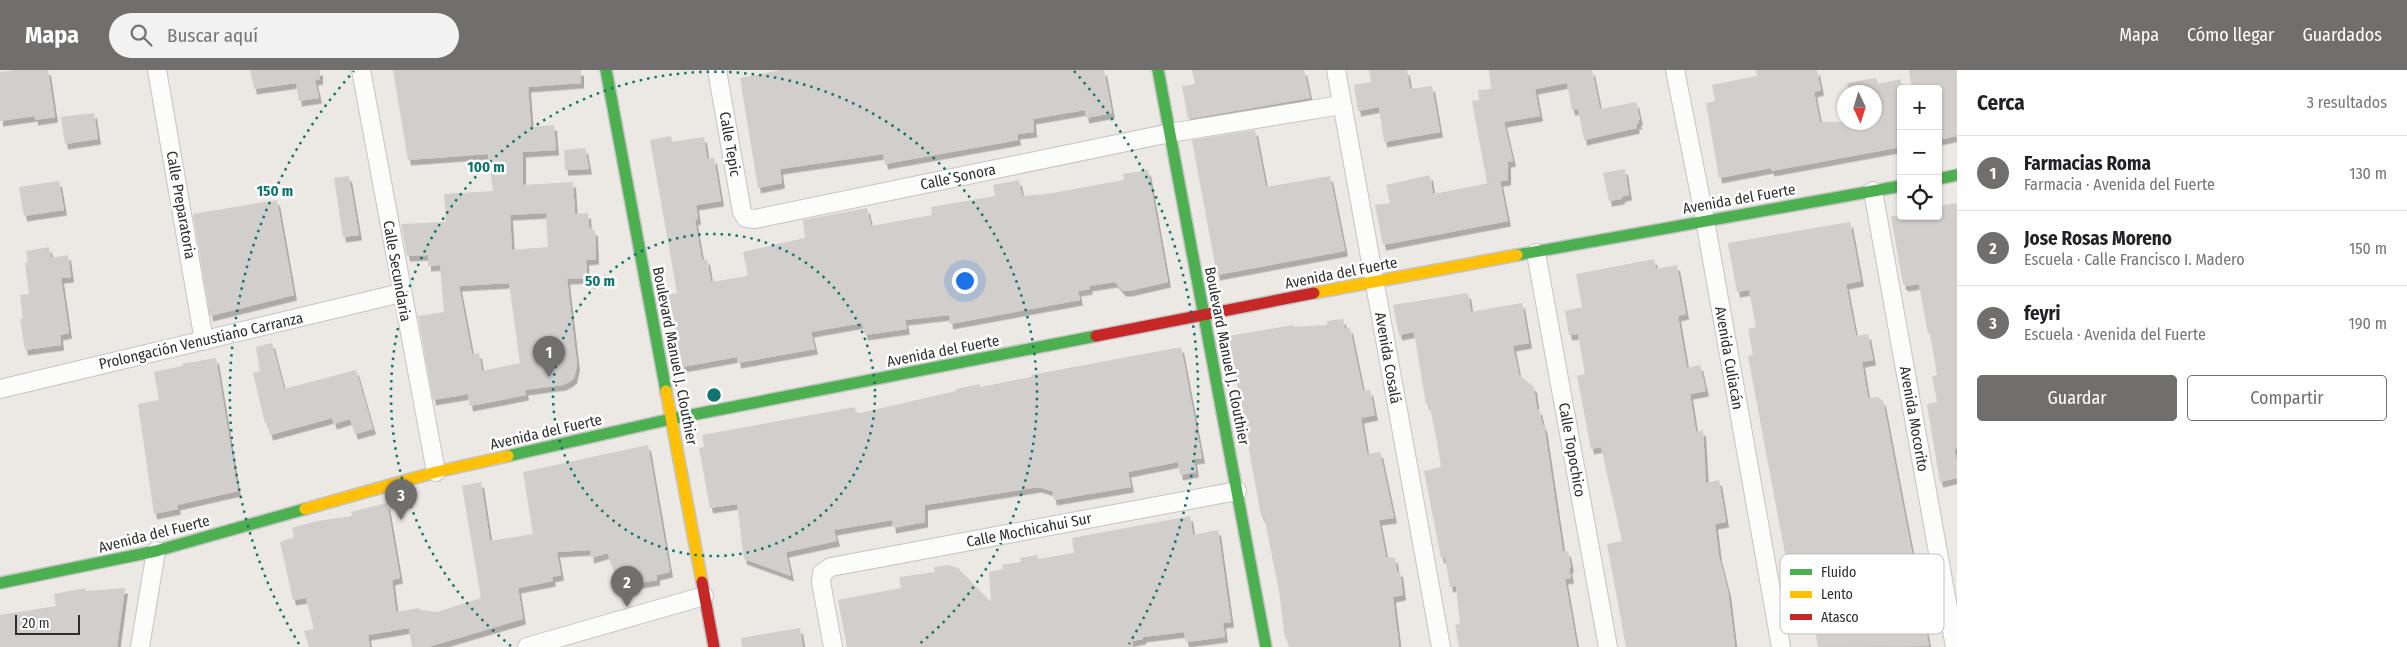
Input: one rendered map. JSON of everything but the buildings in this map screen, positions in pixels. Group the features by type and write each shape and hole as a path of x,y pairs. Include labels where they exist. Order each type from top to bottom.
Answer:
{"street":[{"name":"Calle Preparatoria","path":"157,70 204,341"},
{"name":"Calle Secundaria","path":"361,70 401,293 436,472"},
{"name":"Boulevard Manuel J. Clouthier","path":"606,70 714,647"},
{"name":"Calle Tepic","path":"718,70 742,212 746,218"},
{"name":"Boulevard Manuel J. Clouthier","path":"1158,70 1266,647"},
{"name":"Avenida Cosalá","path":"1336,70 1441,647"},
{"name":"Avenida Culiacán","path":"1675,70 1705,220 1781,647"},
{"name":"Calle Sonora","path":"746,218 755,219 1170,133 1341,105"},
{"path":"1942,178 1957,175"},
{"name":"Avenida del Fuerte","path":"0,583 156,551 436,472 671,419 1374,281 1897,187"},
{"name":"Avenida Mocorito","path":"1873,191 1938,554"},
{"name":"Calle Topochico","path":"1536,253 1608,647"},
{"name":"Prolongación Venustiano Carranza","path":"0,389 401,293"},
{"name":"Calle Mochicahui Sur","path":"833,647 821,582 822,573 830,567 1237,491"},
{"path":"140,647 156,551"},
{"name":"Avenida Mocorito","path":"1944,586 1955,647"},
{"path":"527,647 704,596"}],"traffic: fast":[{"path":"606,70 666,391"},
{"path":"1158,70 1266,647"},
{"path":"1942,178 1957,175"},
{"path":"1517,255 1897,187"},
{"path":"508,456 671,419 1096,336"},
{"path":"0,583 156,551 305,509"}],"traffic: slow":[{"path":"1314,293 1517,255"},
{"path":"666,391 702,582"},
{"path":"305,509 436,472 508,456"}],"traffic: jam":[{"path":"1096,336 1314,293"},
{"path":"702,582 714,647"}],"place":[{"name":"Farmacias Roma","path":"549,377"},
{"name":"feyri","path":"401,520"},
{"name":"Jose Rosas Moreno","path":"627,607"}]}
